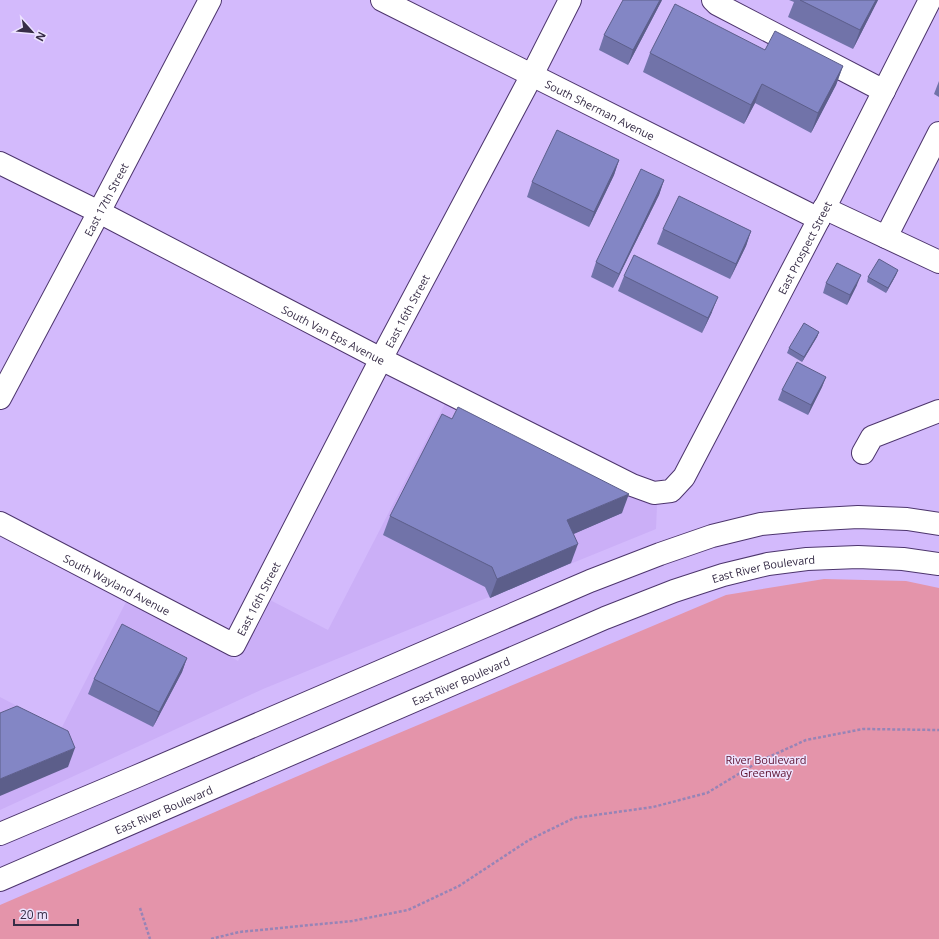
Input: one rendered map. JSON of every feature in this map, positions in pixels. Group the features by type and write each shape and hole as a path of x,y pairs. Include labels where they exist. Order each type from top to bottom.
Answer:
{"street":[{"name":"East 17th Street","path":"0,398 210,0"},
{"name":"South Sherman Avenue","path":"382,0 532,75 821,213 886,237 939,262"},
{"name":"East 16th Street","path":"234,645 381,359 532,75 570,0"},
{"path":"713,0 717,4 884,91"},
{"name":"East Prospect Street","path":"671,491 684,477 930,0"},
{"path":"886,237 939,133"},
{"name":"South Van Eps Avenue","path":"0,163 99,212 381,359 632,485 654,493 671,491"},
{"path":"863,453 872,437 939,411"},
{"path":"0,834 143,774 590,581 712,536 762,524 858,517 907,519 939,524"},
{"name":"South Wayland Avenue","path":"0,523 234,645"},
{"name":"East River Boulevard","path":"0,880 598,621 674,591 723,575 768,564 858,557 903,559 939,564"}],"path":[{"path":"211,939 239,932 352,921 408,910 460,886 529,840 574,818 653,806 707,793 760,761 806,740 863,729 939,730"},
{"path":"140,908 150,939"}],"shaded area":[{"path":"447,400 657,505 656,529 263,689 0,810 0,697 61,729 127,600 238,661 270,600 328,630"}],"green space":[{"name":"River Boulevard Greenway","path":"824,579 906,581 939,588 939,939 0,939 0,905 335,760 726,595"}],"building":[{"path":"623,0 660,0 633,50 604,35"},
{"path":"800,0 876,0 860,30"},
{"path":"675,4 765,50 775,31 843,66 818,113 762,84 751,105 650,53"},
{"path":"557,130 619,160 594,212 532,182"},
{"path":"641,169 664,180 619,274 596,262"},
{"path":"679,196 751,231 736,264 663,229"},
{"path":"634,255 718,297 708,318 624,276"},
{"path":"879,259 898,270 888,288 868,277"},
{"path":"837,263 861,275 850,295 826,283"},
{"path":"804,323 819,332 804,357 789,348"},
{"path":"797,362 826,377 811,405 782,390"},
{"path":"458,407 629,494 567,520 578,544 497,579 492,567 390,516 442,414 452,419"},
{"path":"122,624 187,658 159,712 94,679"},
{"path":"17,706 68,731 75,748 0,779 0,713"}]}
